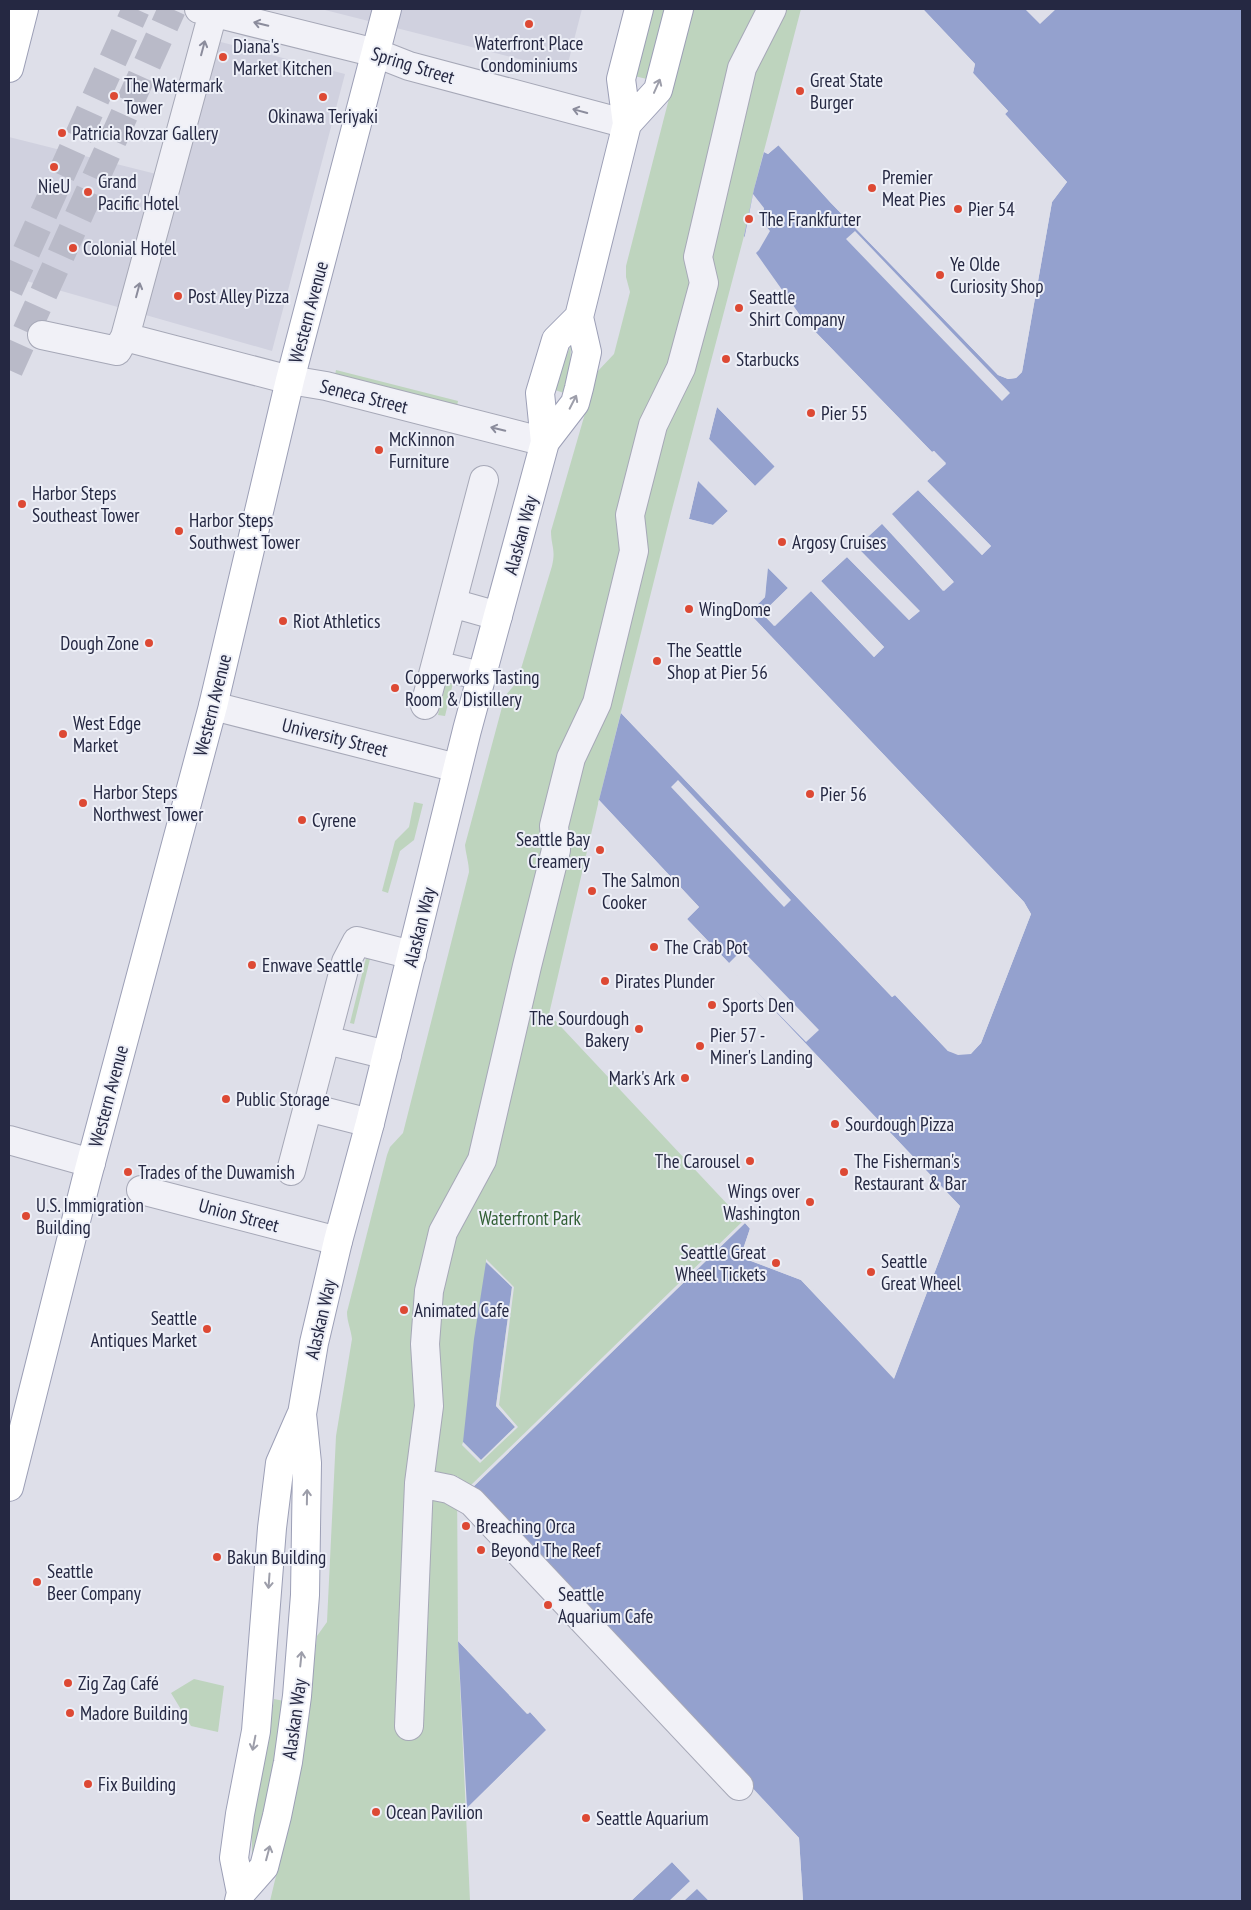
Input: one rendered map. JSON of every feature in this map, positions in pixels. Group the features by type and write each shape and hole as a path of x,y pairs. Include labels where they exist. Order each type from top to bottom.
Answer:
{"main road":[{"path":"9,68 24,9"},
{"name":"Western Avenue","path":"9,1487 91,1163 212,706 290,380 387,9"},
{"name":"Alaskan Way","path":"545,442 575,403 580,388 587,352 579,317 627,124 621,79 639,9"},
{"name":"Alaskan Way","path":"627,124 658,90 679,9"},
{"name":"Alaskan Way","path":"240,1897 234,1858 240,1814 256,1731 272,1528 280,1463 302,1414 314,1343 338,1241 370,1123 481,676 545,442 540,393 556,340 579,317"},
{"name":"Alaskan Way","path":"240,1897 264,1867 288,1762 298,1696 303,1644 307,1482 302,1414"}],"street":[{"path":"408,1726 419,1483 429,1406 425,1344 429,1291 443,1232 482,1160 556,850 554,826 571,758 597,703 634,551 630,515 653,425 681,368 704,284 698,257 742,68 772,9"},
{"name":"Spring Street","path":"209,10 376,53 409,66 627,124"},
{"path":"42,334 117,351 125,337 209,10"},
{"name":"Seneca Street","path":"125,337 290,380 326,386 545,442"},
{"path":"426,705 484,480"},
{"path":"452,603 498,616"},
{"path":"436,665 481,676"},
{"name":"University Street","path":"212,706 458,768"},
{"path":"291,1171 346,962 357,941 412,955"},
{"path":"326,1040 387,1055"},
{"path":"308,1107 370,1123"},
{"path":"9,1140 91,1163"},
{"name":"Union Street","path":"141,1190 338,1241"},
{"path":"419,1483 449,1488 472,1502 739,1786"}],"shaded area":[{"path":"321,9 582,9 566,71"},
{"path":"213,40 345,74 272,351 9,276 9,137 176,179"}],"green space":[{"path":"652,9 665,9 647,79 634,76"},
{"name":"Waterfront Park","path":"692,9 801,9 599,800 549,1014 745,1223 471,1489 457,1476 458,1641 470,1901 270,1901 297,1788 307,1728 317,1636 327,1622 336,1436 352,1339 347,1312 387,1155 390,1147 403,1133 469,872 465,845 505,696 517,682 552,566 551,531 597,372 614,354 630,292 626,277 626,266"},
{"path":"571,345 570,372 564,393 555,390 559,373"},
{"path":"336,370 458,401 457,406 335,375"},
{"path":"446,682 453,683 445,716 438,715"},
{"path":"414,802 423,804 414,840 400,851 388,893 382,891 395,841 409,827"},
{"path":"366,958 370,959 354,1024 350,1023"},
{"path":"194,1679 224,1686 218,1732 191,1726 171,1693"},
{"path":"274,1699 284,1701 271,1785 252,1863 252,1819 265,1759"}],"water":[{"path":"923,9 1242,9 1242,1901 803,1901 799,1838 471,1489 745,1223 750,1228 741,1257 801,1280 894,1378 960,1206 687,919 699,907 599,800 621,713 892,997 895,995 948,1051 970,1054 981,1043 1031,914 1024,902 749,613 765,597 767,567 788,588 762,613 774,626 811,591 874,657 884,647 821,581 847,557 909,620 919,611 857,547 882,523 943,591 953,581 891,514 918,490 982,555 991,546 927,481 946,463 934,451 932,452 802,318 744,236 764,152 768,154 778,145 830,202 998,375 1008,379 1016,378 1022,372 1052,202 1067,182 1005,114 1008,111 973,73 975,64"},
{"path":"717,407 775,467 755,486 709,439"},
{"path":"698,480 728,511 713,525 689,519"},
{"path":"486,1262 512,1287 496,1406 515,1427 481,1460 463,1442 474,1339"},
{"path":"458,1641 527,1714 530,1712 547,1730 467,1808"},
{"path":"672,1862 709,1901 631,1901"}],"pier":[{"path":"920,9 923,9 975,64 973,73 1008,111 1005,114 1067,182 1052,202 1022,372 1016,378 1008,379 998,375 830,202 779,145 768,154 764,152 765,149 768,151 777,143 780,143 832,200 999,373 1008,377 1015,376 1019,371 1050,202 1064,182 1003,116 1005,111 971,74 972,65"},
{"path":"1025,9 1056,9 1040,24"},
{"path":"753,194 764,208 763,222 770,231 755,254 802,318 932,452 934,451 946,464 927,481 991,546 982,555 918,490 892,514 954,582 944,591 882,524 857,547 920,611 909,620 847,557 821,581 884,647 874,657 811,591 775,626 762,614 788,588 768,568 765,597 749,613 1024,902 1031,914 981,1043 971,1054 958,1055 948,1051 895,995 892,997 621,713 622,711 892,994 896,993 950,1049 959,1052 969,1051 979,1042 1028,914 1022,903 747,613 762,596 765,567 768,565 790,588 766,614 775,622 812,589 874,654 881,647 818,581 848,555 909,617 916,611 855,548 855,545 882,521 944,587 950,581 889,515 917,488 982,552 987,546 925,482 925,479 943,464 934,454 930,454 800,320 753,255 744,240"},
{"path":"855,231 1010,393 1002,401 846,239"},
{"path":"716,404 777,465 777,468 756,489 753,488 707,440","holes":["717,407 775,466 755,486 709,439"]},
{"path":"698,478 731,510 714,527 687,520","holes":["698,481 728,511 713,525 689,519"]},
{"path":"678,780 791,900 784,907 671,787"},
{"path":"599,800 699,907 687,919 729,963 742,950 819,1030 806,1042 754,989 960,1206 894,1379 801,1280 740,1257 750,1229 745,1223 471,1489 799,1838 803,1901 801,1901 797,1839 469,1487 744,1220 752,1229 743,1255 802,1278 893,1374 957,1207 685,921 685,918 695,907 598,803"},
{"path":"486,1259 514,1287 499,1405 518,1427 480,1463 462,1445 463,1442 481,1460 515,1427 496,1406 512,1287 486,1262"},
{"path":"458,1638 549,1730 467,1810 546,1730 530,1712 528,1714 458,1641"},
{"path":"670,1860 674,1860 712,1901 709,1901 697,1889 684,1901 669,1901 690,1881 672,1862 631,1901 628,1901"}],"tunnel":[{"path":"9,290 136,9"},
{"path":"9,370 172,9"}],"place":[{"name":"Waterfront Place Condominiums","path":"529,24"},
{"name":"Diana's Market Kitchen","path":"223,57"},
{"name":"Great State Burger","path":"800,91"},
{"name":"The Watermark Tower","path":"114,96"},
{"name":"Okinawa Teriyaki","path":"323,97"},
{"name":"Patricia Rovzar Gallery","path":"62,133"},
{"name":"NieU","path":"54,167"},
{"name":"Premier Meat Pies","path":"872,188"},
{"name":"Grand Pacific Hotel","path":"88,192"},
{"name":"Pier 54","path":"958,209"},
{"name":"The Frankfurter","path":"749,219"},
{"name":"Colonial Hotel","path":"73,248"},
{"name":"Ye Olde Curiosity Shop","path":"940,275"},
{"name":"Post Alley Pizza","path":"178,296"},
{"name":"Seattle Shirt Company","path":"739,308"},
{"name":"Starbucks","path":"726,359"},
{"name":"Pier 55","path":"811,413"},
{"name":"McKinnon Furniture","path":"379,450"},
{"name":"Harbor Steps Southeast Tower","path":"22,504"},
{"name":"Harbor Steps Southwest Tower","path":"179,531"},
{"name":"Argosy Cruises","path":"782,542"},
{"name":"WingDome","path":"689,609"},
{"name":"Riot Athletics","path":"283,621"},
{"name":"Dough Zone","path":"149,643"},
{"name":"The Seattle Shop at Pier 56","path":"657,661"},
{"name":"Copperworks Tasting Room & Distillery","path":"395,688"},
{"name":"West Edge Market","path":"63,734"},
{"name":"Pier 56","path":"810,794"},
{"name":"Harbor Steps Northwest Tower","path":"83,803"},
{"name":"Cyrene","path":"302,820"},
{"name":"Seattle Bay Creamery","path":"600,850"},
{"name":"The Salmon Cooker","path":"592,891"},
{"name":"The Crab Pot","path":"654,947"},
{"name":"Enwave Seattle","path":"252,965"},
{"name":"Pirates Plunder","path":"605,981"},
{"name":"Sports Den","path":"712,1005"},
{"name":"The Sourdough Bakery","path":"639,1029"},
{"name":"Pier 57 - Miner's Landing","path":"700,1046"},
{"name":"Mark's Ark","path":"685,1078"},
{"name":"Public Storage","path":"226,1099"},
{"name":"Sourdough Pizza","path":"835,1124"},
{"name":"The Carousel","path":"750,1161"},
{"name":"Trades of the Duwamish","path":"128,1172"},
{"name":"The Fisherman's Restaurant & Bar","path":"844,1172"},
{"name":"Wings over Washington","path":"810,1202"},
{"name":"U.S. Immigration Building","path":"26,1216"},
{"name":"Seattle Great Wheel Tickets","path":"776,1263"},
{"name":"Seattle Great Wheel","path":"871,1272"},
{"name":"Animated Cafe","path":"404,1310"},
{"name":"Seattle Antiques Market","path":"207,1329"},
{"name":"Breaching Orca","path":"466,1526"},
{"name":"Beyond The Reef","path":"481,1550"},
{"name":"Bakun Building","path":"217,1557"},
{"name":"Seattle Beer Company","path":"37,1582"},
{"name":"Seattle Aquarium Cafe","path":"548,1605"},
{"name":"Zig Zag Café","path":"68,1683"},
{"name":"Madore Building","path":"70,1713"},
{"name":"Fix Building","path":"88,1784"},
{"name":"Ocean Pavilion","path":"376,1812"},
{"name":"Seattle Aquarium","path":"586,1818"}]}
